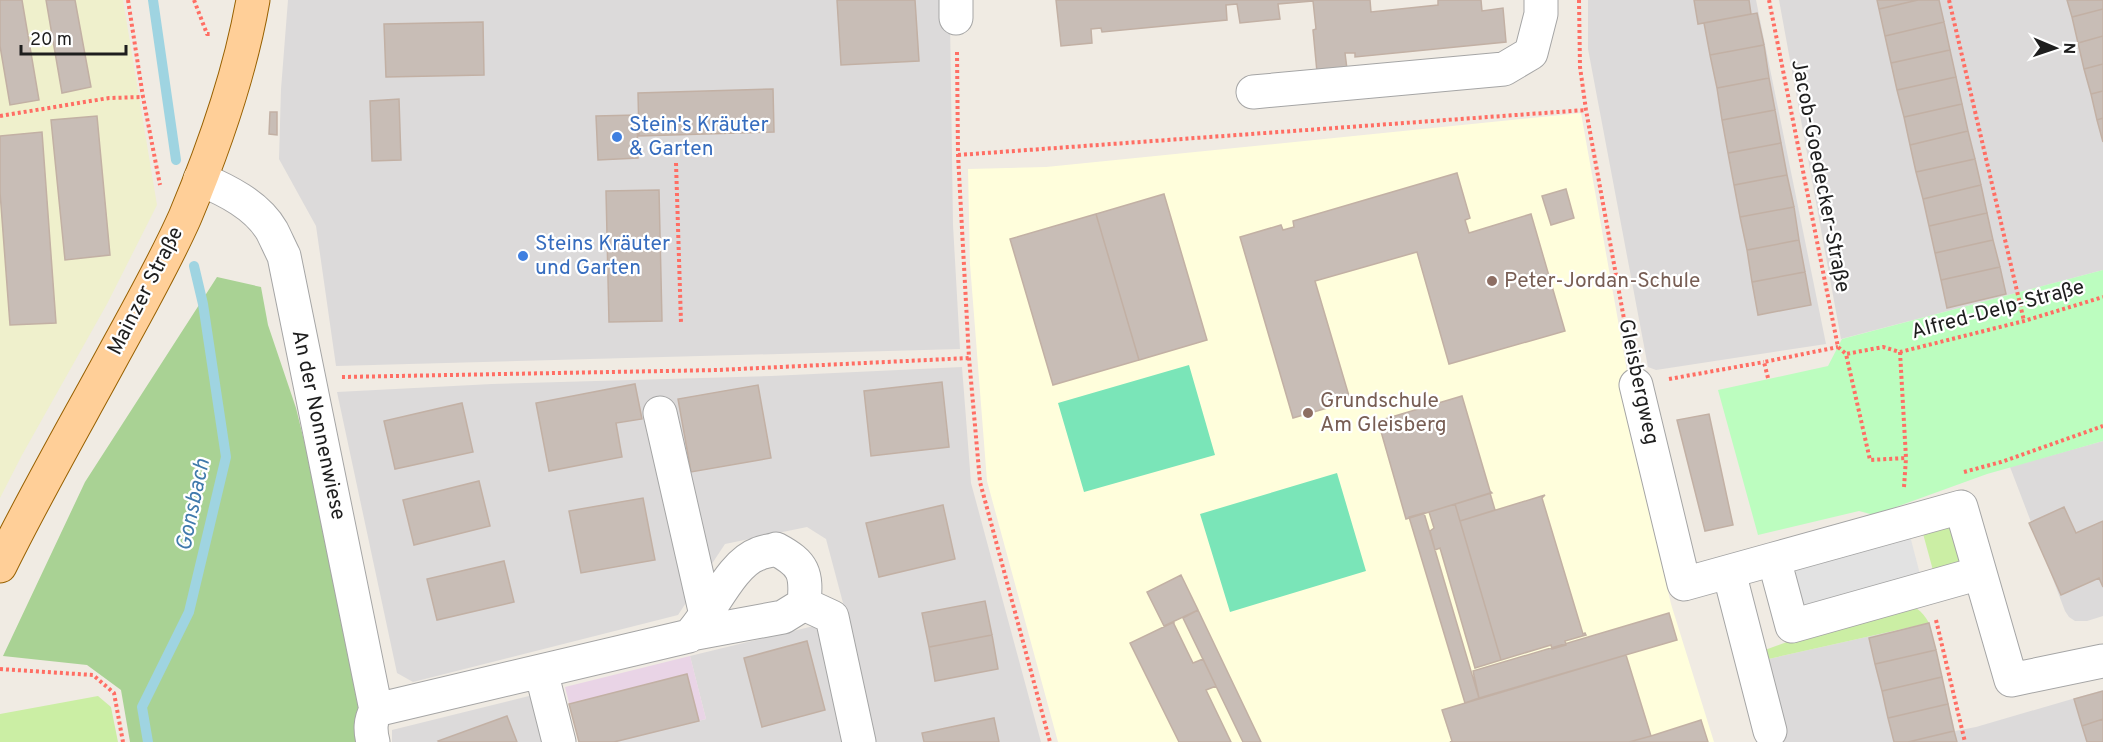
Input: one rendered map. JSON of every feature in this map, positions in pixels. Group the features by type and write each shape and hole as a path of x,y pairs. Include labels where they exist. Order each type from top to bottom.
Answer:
{"main road":[{"name":"Mainzer Straße","path":"0,566 22,521 147,295 184,218 214,141 243,45 252,0"}],"street":[{"path":"1253,92 1504,69 1531,53 1541,14 1541,0"},
{"name":"An der Nonnenwiese","path":"200,178 227,190 253,209 270,228 284,256 376,710 372,717 370,732 373,742"},
{"name":"Gleisbergweg","path":"1636,385 1684,584 1729,572"},
{"path":"660,413 699,625"},
{"path":"1770,731 1729,572 1961,507 2011,680 2103,661"},
{"path":"699,625 735,572 756,554 776,549 795,559 806,582 804,604"},
{"path":"1774,559 1792,626 1980,573"},
{"path":"376,710 541,670 699,625 783,617 804,604"},
{"path":"804,604 832,617 859,742"},
{"path":"541,670 559,742"}],"path":[{"path":"128,0 162,196"},
{"name":"Gleisbergweg","path":"1579,0 1580,67 1586,110 1636,385"},
{"name":"Jacob-Goedecker-Straße","path":"1769,0 1838,347"},
{"path":"1949,0 2024,321"},
{"path":"956,9 958,155 969,358 980,482 1050,742"},
{"path":"0,116 109,98 143,97"},
{"path":"958,155 1586,110"},
{"path":"676,163 681,322"},
{"name":"Alfred-Delp-Straße","path":"1846,354 1883,347 1900,352 2024,321 2103,297"},
{"path":"1636,385 1838,347 1846,354 1870,460 1906,458"},
{"name":"Alfred-Delp-Straße","path":"1900,352 1906,458 1904,487 1915,484"},
{"path":"309,377 718,370 969,358"},
{"path":"1764,362 1768,378"},
{"path":"1958,473 2001,462 2103,426"},
{"path":"1935,619 1965,742"},
{"path":"0,669 93,675 114,693 123,742"}],"shaded area":[{"path":"0,0 123,0 157,205 107,304 0,498"},
{"path":"288,0 941,0 950,21 953,225 960,349 336,366 316,226 279,159 281,89"},
{"path":"1588,0 1756,0 1826,344 1656,370 1648,367 1588,49"},
{"path":"1779,0 2103,0 2103,270 1841,339"},
{"name":"Grundschule Am Gleisberg","path":"1581,113 1660,556 1671,604 1714,742 1058,742 987,481 970,264 968,169 1046,167"},
{"path":"962,367 971,483 1041,742 614,742 706,719 690,656 847,618 826,539 807,527 725,544 678,615 413,682 397,673 337,392"},
{"path":"2103,441 2103,616 2087,621 2075,621 2065,611 2010,467"},
{"path":"1909,532 1921,578 1801,611 1788,565"},
{"path":"1929,623 1955,731 2103,690 2103,742 1784,742 1764,660"},
{"path":"690,656 706,719 614,742 579,742 565,687"},
{"path":"533,695 545,742 392,742 392,730"}],"green space":[{"path":"2103,270 2103,441 1987,474 1874,515 1859,511 1758,535 1718,390 1828,366 1842,339"},
{"path":"217,277 261,287 268,325 296,408 318,498 362,711 365,742 130,742 121,690 87,665 3,656 85,482"},
{"path":"1189,365 1215,455 1084,492 1058,403"},
{"path":"1337,473 1366,571 1230,612 1200,514"},
{"path":"1954,521 1967,560 1934,574 1922,530"},
{"path":"1901,600 1917,609 1929,623 1764,660 1762,651"},
{"path":"98,696 111,707 118,742 0,742 0,714"}],"building":[{"path":"0,0 22,0 39,100 10,105 0,46"},
{"path":"46,0 75,0 91,87 62,93"},
{"path":"837,0 915,0 919,61 841,65"},
{"path":"1056,0 1370,0 1371,12 1438,5 1438,0 1481,0 1482,11 1503,8 1506,42 1355,57 1355,53 1345,53 1347,69 1317,72 1313,1 1278,4 1280,19 1240,23 1237,4 1226,5 1227,20 1102,32 1101,28 1091,29 1092,43 1061,46"},
{"path":"1694,0 1749,0 1751,14 1698,24"},
{"path":"1877,0 1918,0 1879,9"},
{"path":"1918,0 1939,0 1944,22 1885,36 1879,9"},
{"path":"2067,0 2103,0 2103,9 2072,17"},
{"path":"2103,9 2103,36 2078,43 2072,17"},
{"path":"1757,13 1764,45 1710,55 1704,23"},
{"path":"483,22 484,75 386,77 384,24"},
{"path":"1944,22 1950,50 1891,63 1885,36"},
{"path":"2103,36 2103,64 2084,69 2078,43"},
{"path":"1764,45 1769,78 1717,88 1710,55"},
{"path":"1950,50 1956,77 1897,90 1891,63"},
{"path":"2103,64 2103,91 2091,94 2084,69"},
{"path":"1956,77 1962,104 1904,117 1897,90"},
{"path":"1769,78 1775,110 1722,120 1717,88"},
{"path":"773,89 774,132 639,136 638,93"},
{"path":"2103,91 2103,118 2097,120 2091,94"},
{"path":"399,99 401,160 372,161 370,101"},
{"path":"1962,104 1968,131 1910,145 1904,117"},
{"path":"1775,110 1781,143 1728,153 1722,120"},
{"path":"270,112 277,112 277,135 269,134"},
{"name":"Stein's Kräuter & Garten","path":"637,115 638,158 598,160 596,116"},
{"path":"97,116 110,255 65,260 51,120"},
{"path":"2103,118 2103,142 2097,120"},
{"path":"1968,131 1975,159 1916,172 1910,145"},
{"path":"42,132 56,323 10,325 0,192 0,136"},
{"path":"1781,143 1787,175 1734,185 1728,153"},
{"path":"1975,159 1981,185 1923,199 1916,172"},
{"path":"1457,173 1470,218 1465,220 1469,233 1531,214 1565,331 1449,364 1417,252 1315,281 1349,396 1332,401 1334,406 1293,418 1240,237 1281,225 1283,230 1294,227 1293,221"},
{"path":"1787,175 1794,207 1740,217 1734,185"},
{"path":"1981,185 1987,213 1929,226 1923,199"},
{"path":"1566,189 1574,218 1551,225 1542,196"},
{"path":"659,190 662,321 609,322 606,191"},
{"path":"1164,194 1207,340 1139,360 1096,214"},
{"path":"1794,207 1799,240 1747,250 1740,217"},
{"path":"1987,213 1993,240 1935,253 1929,226"},
{"path":"1096,214 1139,360 1053,385 1010,239"},
{"path":"1799,240 1805,272 1752,282 1747,250"},
{"path":"1993,240 2000,267 1941,280 1935,253"},
{"path":"2000,267 2006,294 1947,308 1941,280"},
{"path":"1805,272 1811,305 1758,315 1752,282"},
{"path":"942,382 949,447 871,456 864,391"},
{"path":"635,384 642,419 616,423 622,457 549,471 536,403"},
{"path":"758,385 771,458 691,472 678,399"},
{"path":"1462,396 1492,493 1406,519 1378,421"},
{"path":"462,403 473,452 395,469 384,421"},
{"path":"1709,414 1733,525 1705,531 1677,420"},
{"path":"479,481 490,526 414,545 403,500"},
{"path":"1490,493 1495,510 1460,521 1455,504"},
{"path":"1545,495 1542,498 1583,634 1586,635 1565,641 1566,645 1552,649 1551,645 1501,660 1460,521"},
{"path":"643,498 655,560 581,573 569,511"},
{"path":"1455,504 1501,660 1475,668 1440,548 1435,550 1430,531 1434,528 1429,512"},
{"path":"943,505 955,559 879,577 866,523"},
{"path":"2064,507 2076,533 2103,521 2103,587 2099,578 2061,595 2029,523"},
{"path":"1424,513 1479,698 1465,703 1409,517"},
{"path":"504,561 514,602 437,620 427,579"},
{"path":"1181,575 1198,610 1164,626 1147,592"},
{"path":"985,601 992,635 929,647 922,613"},
{"path":"1198,610 1261,742 1243,742 1183,618"},
{"path":"1669,613 1677,640 1479,698 1473,671"},
{"path":"1174,622 1193,663 1203,659 1216,686 1206,690 1231,742 1179,742 1130,643"},
{"path":"1929,623 1936,650 1875,664 1869,638"},
{"path":"992,635 998,669 935,681 929,647"},
{"path":"807,641 825,710 762,727 744,658"},
{"path":"1936,650 1942,677 1882,691 1875,664"},
{"path":"1626,655 1651,736 1629,742 1450,742 1452,741 1442,710"},
{"path":"687,674 699,721 614,742 579,742 569,704"},
{"path":"1942,677 1948,704 1888,718 1882,691"},
{"path":"2103,691 2103,719 2082,726 2074,699"},
{"path":"1948,704 1954,731 1908,742 1894,742 1888,718"},
{"path":"507,716 517,742 438,741"},
{"path":"994,718 999,742 924,742 922,733"},
{"path":"2103,719 2103,742 2087,742 2082,726"},
{"path":"1701,720 1708,742 1629,742 1651,736"},
{"path":"1954,731 1957,742 1908,742"}],"waterway":[{"name":"Gonsbach","path":"153,0 176,160"},
{"name":"Gonsbach","path":"148,742 142,707 189,612 226,457 203,304 194,266"}],"place":[{"name":"Stein's Kräuter & Garten","path":"617,137"},
{"name":"Steins Kräuter und Garten","path":"523,256"},
{"name":"Peter-Jordan-Schule","path":"1492,281"},
{"name":"Grundschule Am Gleisberg","path":"1308,413"}]}
